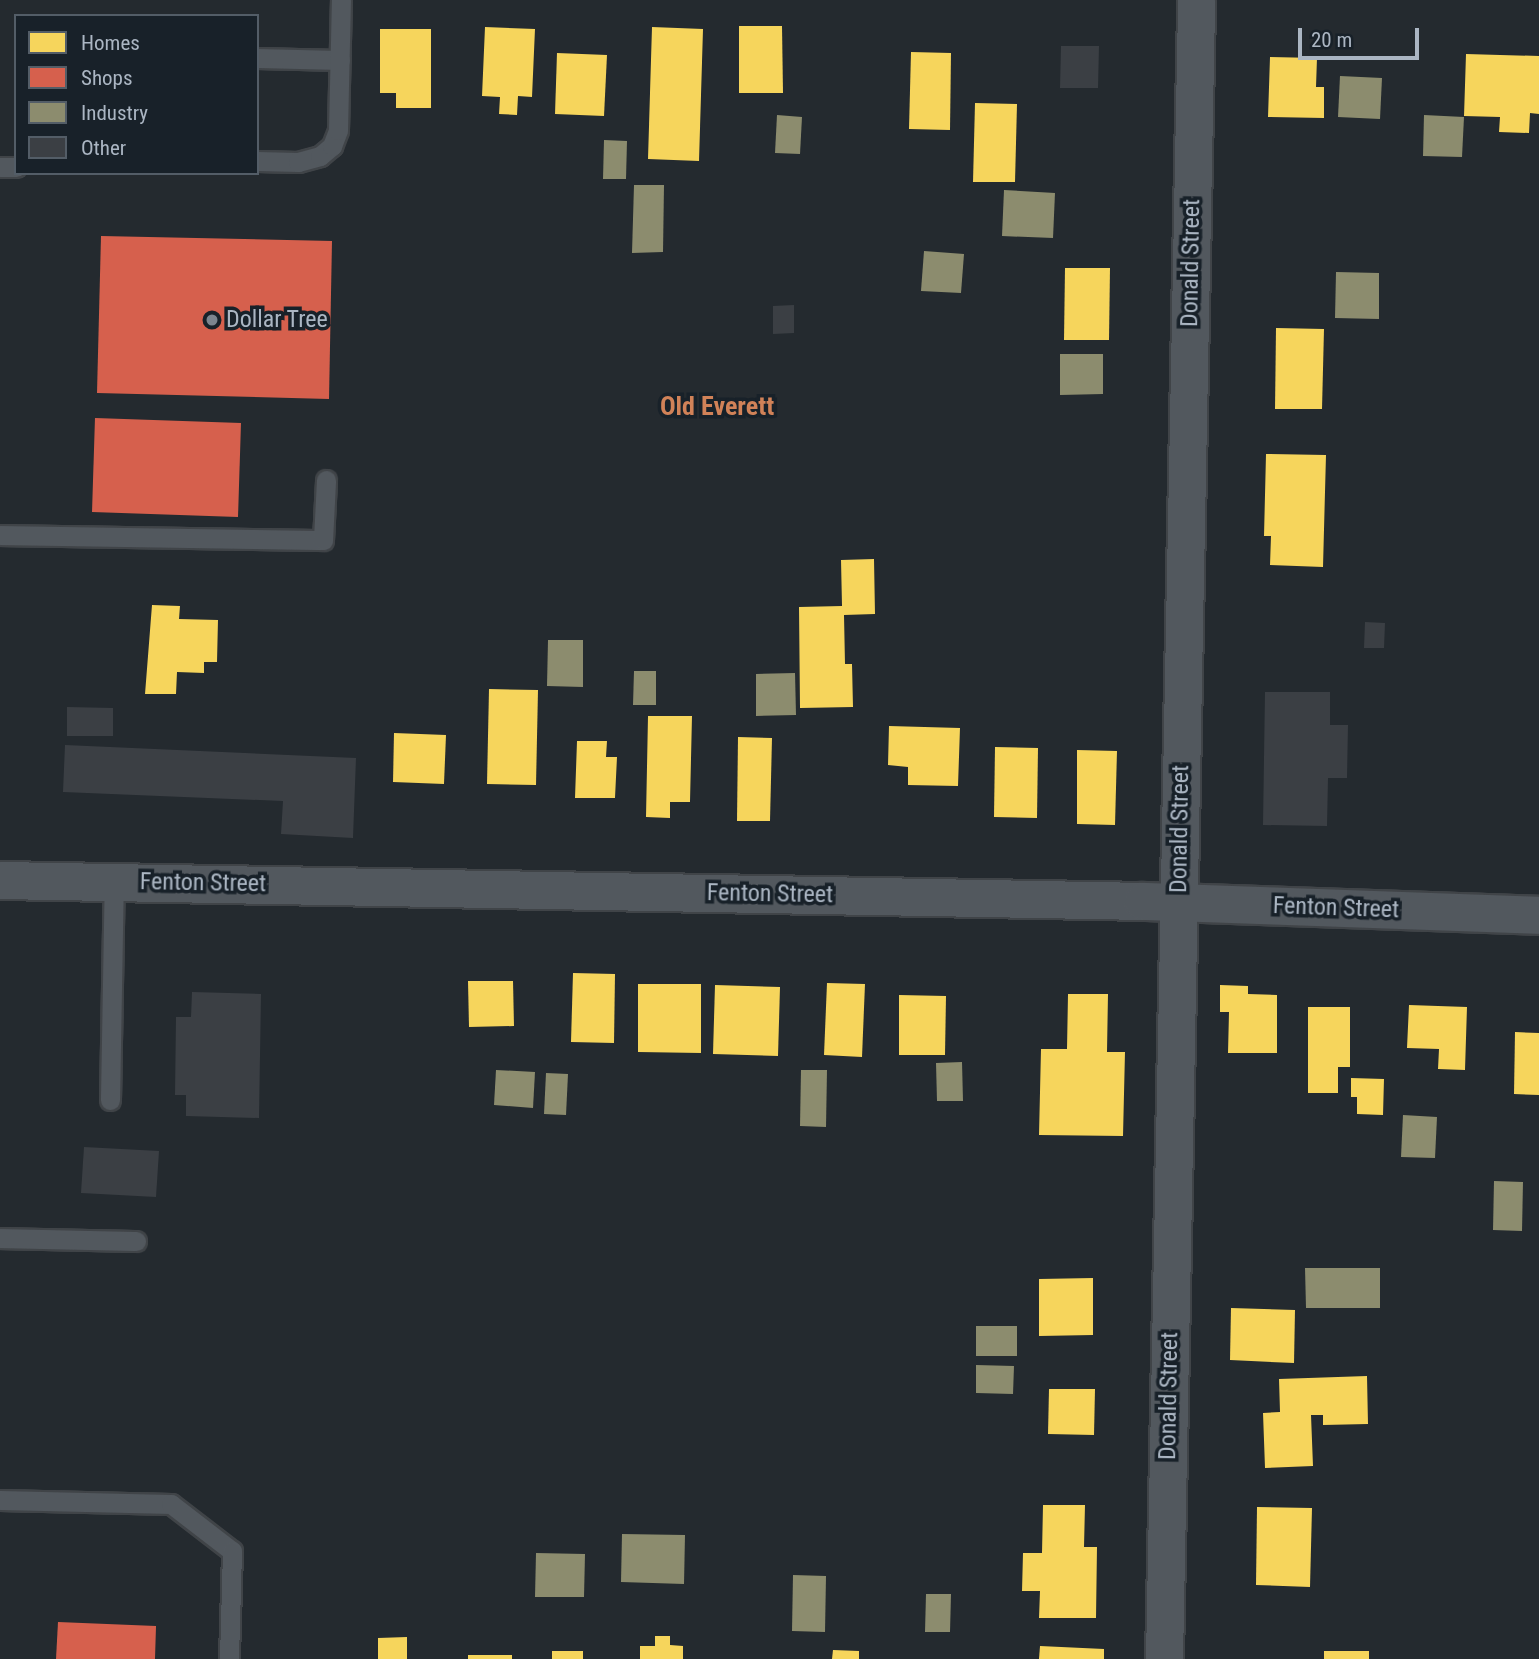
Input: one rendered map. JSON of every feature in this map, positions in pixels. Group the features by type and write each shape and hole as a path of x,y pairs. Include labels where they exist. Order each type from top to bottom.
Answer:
{"street":[{"name":"Donald Street","path":"1164,1659 1196,0"},
{"name":"Fenton Street","path":"0,880 1178,903 1539,915"}],"lane":[{"path":"259,161 298,162 320,156 332,146 338,130 341,0"},
{"path":"259,58 340,60"},
{"path":"0,535 323,540 326,480"},
{"path":"110,1100 114,881"},
{"path":"0,1238 136,1241"},
{"path":"0,1500 171,1504 232,1552 229,1659"}],"building: Homes":[{"path":"739,26 782,26 783,93 739,93"},
{"path":"485,27 535,29 532,97 518,96 517,115 499,114 500,97 482,96"},
{"path":"652,27 703,29 699,161 648,159"},
{"path":"380,29 431,29 431,108 396,108 396,93 380,93"},
{"path":"911,52 951,53 950,130 909,129"},
{"path":"557,53 607,55 604,116 555,114"},
{"path":"1466,54 1539,56 1539,114 1530,113 1529,133 1499,132 1500,117 1464,116"},
{"path":"1270,57 1317,58 1316,87 1324,87 1324,118 1268,117"},
{"path":"975,103 1017,104 1015,182 973,182"},
{"path":"1065,268 1110,268 1109,340 1064,340"},
{"path":"1276,328 1324,329 1322,409 1275,409"},
{"path":"1266,454 1326,455 1323,567 1270,565 1271,536 1264,536"},
{"path":"874,559 875,614 844,615 845,664 852,664 853,707 800,708 799,607 842,606 841,560"},
{"path":"152,605 180,606 179,619 218,620 217,662 204,662 204,673 177,672 176,694 145,694"},
{"path":"489,689 538,690 536,785 487,784"},
{"path":"648,716 692,716 690,802 670,802 670,818 646,817"},
{"path":"889,726 960,728 958,786 908,785 908,767 888,765"},
{"path":"394,733 446,735 444,784 393,782"},
{"path":"738,737 772,738 770,821 737,821"},
{"path":"577,741 607,741 606,757 617,757 615,798 575,798"},
{"path":"995,747 1038,748 1037,818 994,817"},
{"path":"1077,750 1117,751 1115,825 1077,824"},
{"path":"573,973 615,974 614,1043 571,1042"},
{"path":"468,981 513,981 514,1026 469,1027"},
{"path":"827,983 865,984 862,1057 824,1055"},
{"path":"638,984 701,984 701,1053 638,1052"},
{"path":"715,985 780,987 778,1056 713,1054"},
{"path":"1220,985 1248,986 1248,994 1277,995 1277,1053 1228,1053 1229,1012 1220,1012"},
{"path":"1068,994 1108,994 1107,1052 1125,1052 1123,1136 1039,1135 1041,1049 1067,1049"},
{"path":"899,995 946,996 945,1055 899,1055"},
{"path":"1409,1005 1467,1007 1465,1070 1438,1069 1439,1049 1407,1048"},
{"path":"1308,1007 1350,1007 1350,1067 1338,1067 1338,1093 1308,1093"},
{"path":"1515,1032 1539,1033 1539,1095 1514,1094"},
{"path":"1351,1078 1384,1079 1383,1115 1357,1114 1357,1097 1351,1097"},
{"path":"1093,1278 1093,1335 1039,1336 1039,1279"},
{"path":"1231,1308 1295,1310 1294,1363 1230,1360"},
{"path":"1367,1376 1368,1424 1323,1425 1323,1415 1311,1415 1313,1466 1265,1468 1263,1413 1280,1412 1279,1379"},
{"path":"1049,1389 1095,1389 1094,1435 1048,1434"},
{"path":"1043,1505 1085,1505 1084,1547 1097,1547 1096,1618 1039,1618 1040,1591 1022,1591 1023,1553 1042,1553"},
{"path":"1257,1507 1312,1508 1310,1587 1256,1585"},
{"path":"655,1636 670,1636 670,1645 683,1646 683,1659 640,1659 640,1646 655,1646"},
{"path":"407,1637 407,1659 378,1659 378,1638"},
{"path":"1040,1646 1104,1649 1104,1659 1039,1659"},
{"path":"833,1650 859,1651 859,1659 832,1659"},
{"path":"552,1651 583,1651 583,1659 552,1659"},
{"path":"1324,1651 1369,1651 1369,1659 1324,1659"},
{"path":"468,1655 512,1655 512,1659 468,1659"}],"building: Shops":[{"path":"101,236 332,241 329,399 97,393"},
{"path":"95,418 241,423 238,517 92,512"},
{"path":"58,1622 156,1626 155,1659 56,1659"}],"building: Industry":[{"path":"1340,76 1382,78 1380,119 1338,117"},
{"path":"777,115 802,117 800,154 775,153"},
{"path":"1424,115 1464,117 1462,157 1423,156"},
{"path":"604,140 627,141 626,179 603,179"},
{"path":"634,185 664,185 663,252 632,253"},
{"path":"1004,190 1055,193 1053,238 1002,236"},
{"path":"924,251 964,254 961,293 921,291"},
{"path":"1336,272 1379,273 1379,319 1335,318"},
{"path":"1060,354 1103,354 1103,394 1060,395"},
{"path":"548,640 583,640 583,687 547,686"},
{"path":"634,671 656,671 656,705 633,705"},
{"path":"795,673 796,715 756,716 756,674"},
{"path":"962,1062 963,1101 937,1101 936,1063"},
{"path":"496,1070 535,1072 533,1108 494,1105"},
{"path":"801,1070 827,1070 826,1127 800,1126"},
{"path":"546,1073 568,1074 566,1115 544,1114"},
{"path":"1403,1115 1437,1117 1435,1158 1401,1157"},
{"path":"1494,1181 1523,1182 1522,1231 1493,1230"},
{"path":"1305,1268 1380,1268 1380,1308 1306,1308"},
{"path":"976,1326 1017,1326 1017,1356 976,1356"},
{"path":"976,1365 1014,1366 1013,1394 976,1393"},
{"path":"622,1534 685,1535 684,1584 621,1582"},
{"path":"536,1553 585,1554 584,1597 535,1597"},
{"path":"793,1575 826,1576 825,1632 792,1631"},
{"path":"926,1594 951,1594 950,1632 925,1632"}],"building: Other":[{"path":"1061,46 1099,46 1098,88 1060,88"},
{"path":"794,305 794,333 773,334 773,306"},
{"path":"1365,622 1385,623 1384,648 1364,648"},
{"path":"1265,692 1330,692 1330,725 1348,725 1347,778 1328,778 1327,826 1263,825"},
{"path":"67,707 113,708 113,736 67,736"},
{"path":"65,745 356,758 353,838 281,834 283,801 63,792"},
{"path":"192,992 261,994 259,1118 186,1116 186,1095 175,1095 176,1017 191,1017"},
{"path":"84,1147 159,1151 156,1197 81,1193"}],"place":[{"name":"Dollar Tree","path":"212,320"}],"district":[{"name":"Old Everett","path":"717,407"}]}
